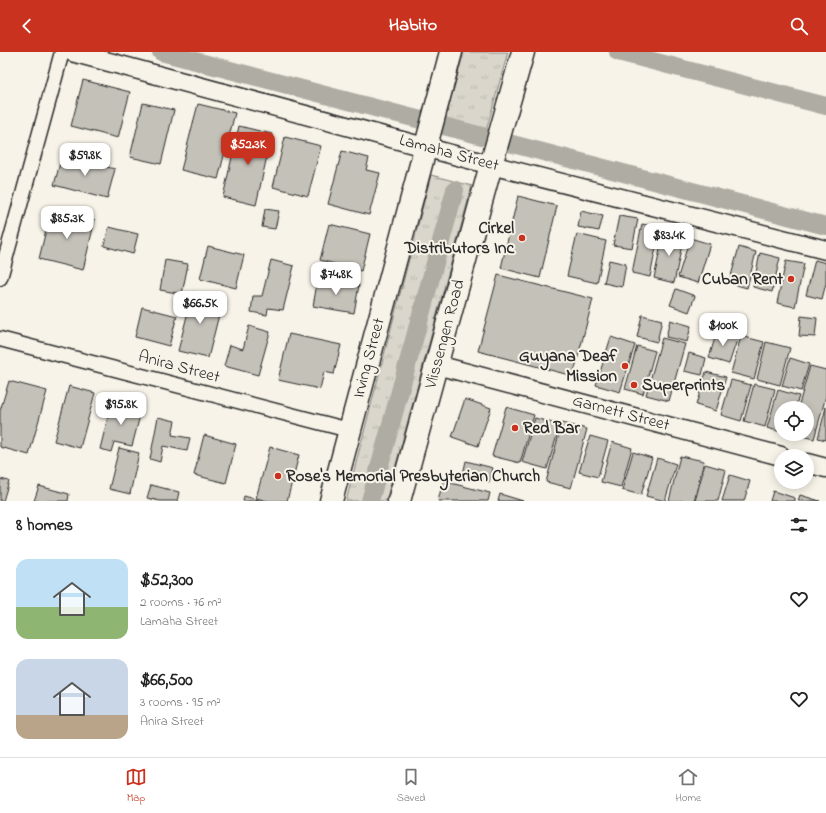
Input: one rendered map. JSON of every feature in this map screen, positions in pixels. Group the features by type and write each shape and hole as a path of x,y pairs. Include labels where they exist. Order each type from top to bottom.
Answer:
{"main road":[{"name":"Irving Street","path":"331,501 451,52"},
{"name":"Vlissengen Road","path":"399,501 523,52"}],"street":[{"path":"0,278 62,52"},
{"name":"Lamaha Street","path":"72,52 428,140 491,165 826,250"},
{"name":"Anira Street","path":"0,339 350,430"},
{"name":"Garnett Street","path":"437,364 774,454"},
{"path":"814,465 826,468"}],"green space":[{"path":"464,52 508,52 483,142 442,130"},
{"path":"431,175 472,186 386,501 346,501"}],"building":[{"path":"83,80 130,92 118,138 71,126"},
{"path":"143,103 174,110 161,164 130,157"},
{"path":"198,104 235,113 218,179 181,170"},
{"path":"239,126 272,134 256,205 223,197"},
{"path":"285,137 321,146 308,196 273,187"},
{"path":"342,151 369,158 366,170 380,173 369,215 328,204"},
{"path":"62,156 115,169 107,199 54,185"},
{"path":"518,196 557,206 540,278 501,268"},
{"path":"51,209 95,220 83,270 39,259"},
{"path":"265,209 279,211 275,229 262,227"},
{"path":"581,211 603,216 599,231 578,227"},
{"path":"619,216 638,219 632,248 613,245"},
{"path":"329,224 370,234 361,271 320,260"},
{"path":"642,224 660,228 650,277 632,273"},
{"path":"109,227 138,234 133,254 104,246"},
{"path":"664,231 684,235 674,283 654,278"},
{"path":"577,234 606,241 597,283 567,276"},
{"path":"690,238 710,244 698,283 678,277"},
{"path":"208,246 244,255 236,288 200,279"},
{"path":"739,247 756,252 747,288 729,283"},
{"path":"760,253 780,258 772,292 753,287"},
{"path":"165,260 188,264 182,294 160,290"},
{"path":"271,260 294,266 283,310 268,308 267,315 251,312 253,296 262,296"},
{"path":"609,260 626,264 622,287 604,283"},
{"path":"815,260 826,263 826,283 822,299 806,295"},
{"path":"786,261 804,264 795,307 777,303"},
{"path":"498,275 593,299 573,376 478,351"},
{"path":"318,278 359,285 354,313 313,306"},
{"path":"676,289 695,296 689,312 670,305"},
{"path":"193,292 223,299 208,358 178,351"},
{"path":"142,307 177,316 169,346 135,337"},
{"path":"642,315 662,320 657,342 637,337"},
{"path":"801,316 817,318 815,337 799,336"},
{"path":"670,320 691,326 687,342 666,337"},
{"path":"249,326 270,332 258,375 224,366 230,345 243,349"},
{"path":"717,331 738,337 729,364 709,358"},
{"path":"289,334 341,345 334,374 324,372 320,389 278,380"},
{"path":"741,336 764,342 754,379 731,373"},
{"path":"611,337 635,345 620,392 596,385"},
{"path":"662,338 685,344 669,401 646,395"},
{"path":"766,342 790,348 780,385 757,379"},
{"path":"637,346 655,351 643,394 625,389"},
{"path":"689,353 706,358 702,375 684,371"},
{"path":"790,358 809,364 801,391 782,386"},
{"path":"810,366 826,370 826,396 814,439 814,401 800,401"},
{"path":"706,372 726,377 716,411 696,405"},
{"path":"731,380 751,385 741,421 721,415"},
{"path":"9,381 47,391 29,455 0,447 0,411"},
{"path":"754,384 775,389 765,427 744,421"},
{"path":"69,386 95,393 80,448 54,441"},
{"path":"778,390 799,396 797,401 775,401"},
{"path":"465,399 491,408 478,446 452,437"},
{"path":"112,401 142,408 132,446 114,442 111,452 100,449"},
{"path":"774,404 774,430 767,428"},
{"path":"506,407 534,415 520,463 492,456"},
{"path":"826,407 826,440 818,438"},
{"path":"158,417 175,421 172,435 190,438 187,451 163,446 160,462 150,459"},
{"path":"535,418 560,425 547,469 522,462"},
{"path":"562,423 587,429 571,488 546,482"},
{"path":"204,435 236,444 226,483 194,475"},
{"path":"590,436 608,441 598,477 579,472"},
{"path":"612,442 632,448 621,487 601,482"},
{"name":"Rose's Memorial Presbyterian Church","path":"270,447 299,455 287,501 268,501 256,498"},
{"path":"119,448 139,453 130,494 109,489"},
{"path":"633,452 652,458 641,495 622,490"},
{"path":"680,456 704,461 694,501 669,501"},
{"path":"657,458 676,464 665,501 646,496"},
{"path":"466,461 493,468 489,482 463,474"},
{"path":"705,464 726,470 718,501 695,501"},
{"path":"730,475 750,481 744,501 722,501"},
{"path":"0,479 9,481 3,501 0,501"},
{"path":"443,481 490,493 488,501 438,501"},
{"path":"151,485 179,492 177,501 160,501 147,498"},
{"path":"39,486 69,494 68,501 34,501"},
{"path":"773,491 795,498 795,501 770,501"},
{"path":"500,494 523,501 498,501"},
{"path":"800,495 820,501 798,501"},
{"path":"244,496 262,501 243,501"}],"waterway":[{"path":"161,52 826,226"},
{"path":"618,52 826,106"},
{"path":"370,501 455,190"}],"place":[{"name":"Cirkel Distributors Inc","path":"522,238"},
{"name":"Cuban Rent","path":"791,279"},
{"name":"Guyana Deaf Mission","path":"625,366"},
{"name":"Superprints","path":"634,385"},
{"name":"Red Bar","path":"515,428"},
{"name":"Rose's Memorial Presbyterian Church","path":"278,476"}]}
